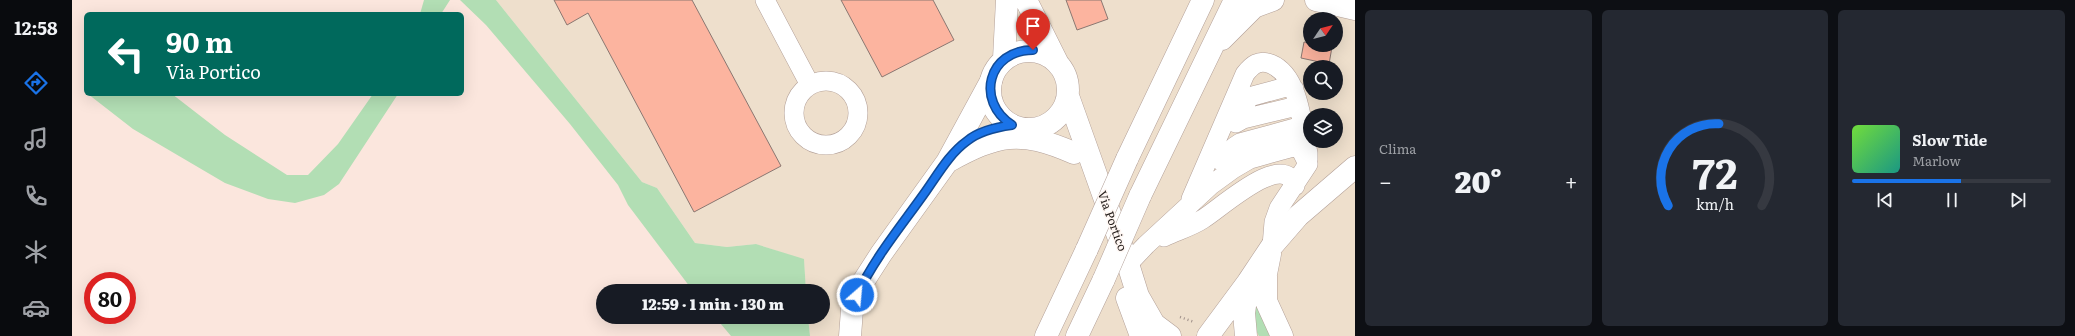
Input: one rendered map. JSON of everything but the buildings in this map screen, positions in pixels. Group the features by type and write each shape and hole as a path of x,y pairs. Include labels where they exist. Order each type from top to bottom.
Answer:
{"main road":[{"path":"1004,59 1007,0"},
{"name":"Via Portico","path":"1026,0 1057,62 1065,74 1068,85 1068,96 1138,296 1154,324 1170,336"},
{"path":"1046,336 1127,159 1203,0"},
{"path":"1077,336 1104,279 1140,196 1235,0"},
{"path":"1211,50 1254,7 1274,0"},
{"path":"1316,0 1355,9"},
{"path":"1352,0 1355,4"},
{"path":"947,162 991,81 994,72 1004,59 1018,52 1033,50 1047,55 1057,62"},
{"path":"991,81 990,96 994,107 1003,119 1012,125 1023,128 1043,126 1061,113 1068,96"},
{"path":"850,336 852,310 857,295 868,272 947,162 966,141 977,134 998,127 1012,125"},
{"name":"Via Portico","path":"1043,126 1065,142 1074,153 1136,330"},
{"path":"947,162 989,142 1015,137 1048,142 1074,153"},
{"path":"1204,329 1248,282 1272,246 1298,216 1355,167"},
{"path":"1272,246 1266,274 1266,301 1282,336"},
{"path":"1246,336 1244,313 1248,282"}],"lane":[{"path":"765,0 810,84"},
{"path":"1186,209 1245,74 1252,65 1260,62 1278,67 1287,76 1294,89 1303,130 1295,128 1240,143 1234,147 1221,161"},
{"path":"1211,185 1236,123 1249,97 1286,86 1294,89"},
{"path":"1236,123 1243,119 1293,107 1299,111"},
{"path":"1128,264 1146,245 1211,185 1250,159 1293,147 1300,148 1308,164"},
{"path":"1272,246 1274,222 1279,208 1295,186 1308,164 1307,148"},
{"path":"1146,245 1202,220 1266,176 1285,173 1290,176 1295,186"}],"path":[{"path":"1178,316 1204,329"}],"shaded area":[{"path":"496,0 1355,0 1355,336 810,336 809,324 830,324 830,284 806,284 804,260 756,244 727,247 695,243 657,188 642,182"}],"green space":[{"path":"424,0 450,0 442,12 421,12"},
{"path":"460,0 496,0 642,182 657,188 695,243 727,247 756,244 804,259 806,284 688,284 628,205 618,185 570,124 486,25"},
{"path":"91,96 175,96 225,135 287,175 308,175 338,144 372,96 397,96 339,184 324,195 295,203 268,199 225,183 133,129"},
{"path":"1260,283 1279,336 1259,336 1256,330 1253,316"},
{"path":"721,324 809,324 810,336 731,336"}],"route":[{"path":"857,295 871,267 947,162 966,141 977,134 998,127 1012,125 1003,119 994,107 990,96 991,81 998,65 1004,59 1018,52 1033,50"}]}
